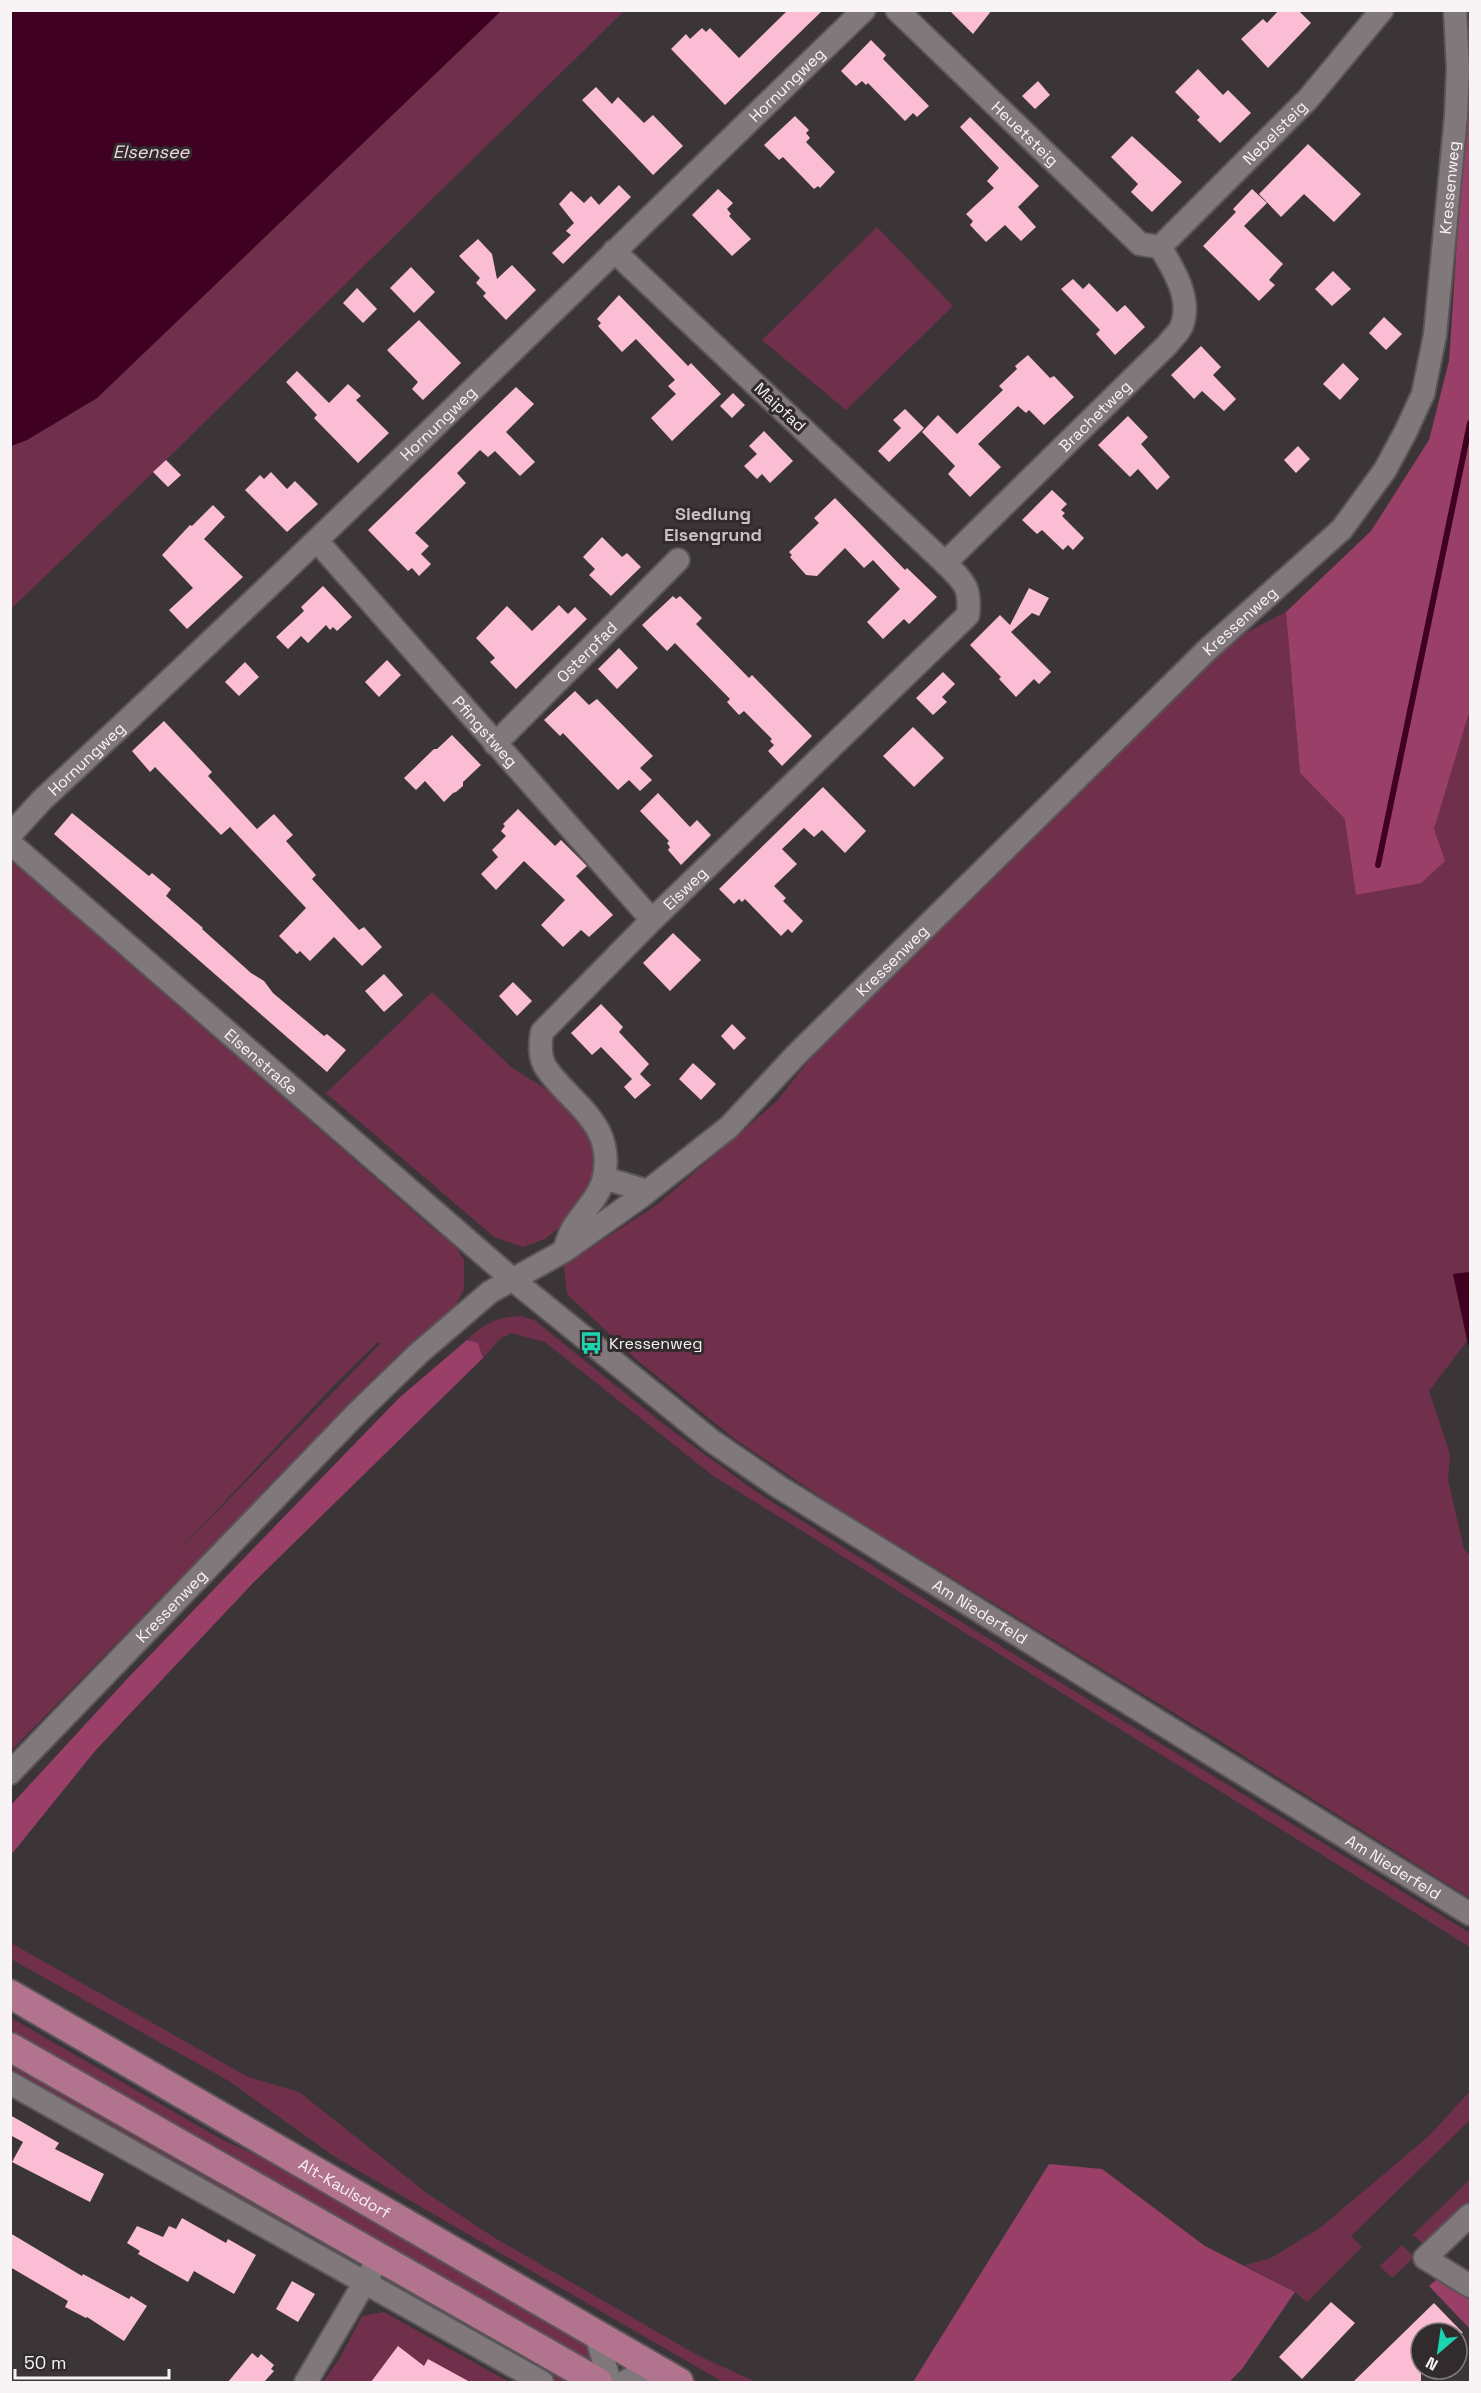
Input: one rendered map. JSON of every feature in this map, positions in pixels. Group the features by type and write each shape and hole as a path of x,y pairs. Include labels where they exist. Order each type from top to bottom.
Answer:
{"main road":[{"name":"Alt-Kaulsdorf","path":"10,1994 679,2382"},
{"path":"10,2047 598,2382"}],"street":[{"name":"Hornungweg","path":"10,835 42,800 317,542 614,250 864,10"},
{"name":"Heuetsteig","path":"897,10 1140,244 1160,247"},
{"name":"Nebelsteig","path":"1160,247 1308,99 1382,10"},
{"name":"Kressenweg","path":"10,1773 358,1412 420,1353 480,1300 512,1279 564,1251 647,1191 729,1127 796,1055 1199,658 1342,529 1384,470 1423,394 1435,335 1456,116 1458,69 1455,10"},
{"name":"Brachetweg","path":"945,563 1168,344 1182,327 1186,310 1176,273 1160,247"},
{"name":"Maipfad","path":"614,250 945,563"},
{"name":"Pfingstweg","path":"317,542 652,920"},
{"name":"Osterpfad","path":"495,744 678,560"},
{"name":"Eisweg","path":"604,1178 605,1159 602,1140 592,1117 545,1066 540,1048 542,1032 652,920 968,615 970,597 964,581 945,563"},
{"name":"Elsenstraße","path":"10,843 512,1279"},
{"path":"564,1251 572,1230 604,1178 647,1191"},
{"name":"Am Niederfeld","path":"512,1279 712,1441 778,1487 1470,1914"},
{"path":"10,2083 542,2382"},
{"path":"1470,2215 1425,2258 1470,2286"},
{"path":"306,2382 380,2258"},
{"path":"597,2335 610,2382"},
{"path":"625,2382 652,2366"}],"shaded area":[{"path":"501,11 624,11 11,609 10,446 27,440 97,398"},
{"path":"1470,45 1470,709 1434,829 1445,861 1421,883 1356,895 1345,819 1300,773 1286,612 1371,531 1429,440 1449,361"},
{"path":"877,227 953,306 846,410 762,340"},
{"path":"1286,612 1300,773 1345,819 1434,829 1470,702 1470,1272 1453,1274 1467,1341 1429,1391 1450,1454 1448,1480 1464,1549 1470,1556 1470,1898 1212,1736 845,1513 736,1440 638,1361 567,1294 564,1265 658,1204 777,1101 828,1036 1035,831 1234,639"},
{"path":"11,860 456,1247 464,1260 464,1289 456,1305 398,1355 11,1751","holes":["378,1342 381,1343 169,1561 335,1384"]},
{"path":"432,992 512,1068 556,1095 584,1123 595,1145 595,1169 588,1190 569,1220 545,1239 523,1247 494,1237 326,1093"},
{"path":"521,1316 534,1320 667,1427 755,1491 940,1609 1470,1933 1470,1947 712,1475 545,1342 511,1333 501,1338 483,1358 478,1343 467,1340 479,1329 492,1322"},
{"path":"467,1340 478,1343 483,1358 253,1583 95,1751 11,1855 11,1805 127,1679 399,1398"},
{"path":"11,1943 248,2077 299,2092 428,2194 495,2238 697,2355 756,2382 723,2382 335,2157 229,2081 11,1959"},
{"path":"11,2018 219,2138 303,2177 595,2348 596,2368 11,2034"},
{"path":"11,2061 360,2262 362,2269 11,2076"},
{"path":"1470,2091 1470,2120 1351,2236 1362,2247 1307,2302 1295,2292 1244,2265 1269,2259 1320,2228 1429,2136"},
{"path":"1049,2164 1102,2169 1205,2246 1295,2292 1242,2369 1229,2382 913,2382"},
{"path":"1470,2179 1470,2201 1425,2246 1413,2235"},
{"path":"1402,2245 1414,2257 1392,2278 1380,2266"},
{"path":"1442,2275 1470,2291 1470,2329 1469,2321 1462,2321 1429,2286"},
{"path":"387,2277 575,2382 547,2382 380,2279"},
{"path":"384,2312 509,2382 323,2382 340,2358 362,2316"}],"water":[{"name":"Elsensee","path":"10,11 501,11 97,398 27,440 11,446"},
{"path":"1470,1272 1470,1353 1453,1274"}],"building":[{"path":"788,10 823,10 725,105 671,49 686,34 690,39 702,28 706,32 710,28 739,58"},
{"path":"949,10 992,10 973,34"},
{"path":"1279,10 1298,10 1311,23 1268,68 1241,39 1263,19 1267,23"},
{"path":"871,40 886,55 883,59 929,106 917,117 913,113 905,121 868,83 866,85 862,81 856,86 841,71"},
{"path":"1198,69 1223,95 1228,90 1251,113 1220,143 1197,120 1200,117 1175,92"},
{"path":"1038,81 1050,95 1035,109 1022,96"},
{"path":"596,87 612,104 618,97 644,123 653,115 683,146 653,175 582,100"},
{"path":"795,116 809,130 806,133 810,138 806,142 835,172 820,188 818,186 814,189 783,157 779,160 764,145"},
{"path":"970,117 1039,186 1018,207 1036,227 1021,241 1005,225 986,242 970,225 973,221 966,214 994,188 987,181 999,168 960,127"},
{"path":"1132,136 1182,182 1152,212 1131,192 1138,184 1111,157"},
{"path":"1308,144 1361,194 1334,222 1304,194 1281,217 1259,194"},
{"path":"619,185 631,197 563,264 552,253 571,235 566,231 574,223 559,204 571,191 584,203 591,196 599,205"},
{"path":"718,189 733,203 727,209 731,214 729,216 751,239 732,256 692,215"},
{"path":"1252,189 1267,203 1244,226 1283,264 1269,280 1275,285 1259,301 1203,246 1236,212 1233,209"},
{"path":"478,239 492,254 497,279 512,265 536,290 506,320 483,296 486,293 476,283 480,278 459,256"},
{"path":"411,267 435,292 414,313 390,288"},
{"path":"1333,271 1351,289 1332,306 1315,289"},
{"path":"1073,279 1083,289 1089,283 1117,312 1125,305 1145,327 1115,355 1096,334 1100,330 1061,289"},
{"path":"357,288 377,309 363,323 343,303"},
{"path":"619,295 688,366 691,363 721,394 672,441 651,418 676,394 668,386 675,380 636,339 622,352 598,326 601,323 597,319"},
{"path":"1384,317 1402,334 1386,350 1369,333"},
{"path":"419,320 461,363 423,400 412,389 418,382 387,350"},
{"path":"1201,346 1221,367 1213,375 1236,399 1224,411 1202,391 1194,399 1171,375"},
{"path":"1028,355 1050,378 1054,376 1074,397 1044,425 1029,410 1026,413 1018,406 978,444 1001,467 970,497 948,474 955,466 922,432 938,415 957,434 1003,390 999,386 1017,369 1015,366"},
{"path":"1343,363 1359,379 1340,400 1323,384"},
{"path":"297,371 329,403 348,384 361,396 356,400 389,433 358,463 314,418 317,415 286,382"},
{"path":"516,387 534,404 506,432 535,462 520,476 495,451 488,457 480,450 457,473 466,483 415,533 429,546 421,554 431,564 419,576 412,568 408,571 368,530"},
{"path":"733,393 745,405 732,418 720,406"},
{"path":"905,409 924,428 889,462 878,451 901,428 893,420"},
{"path":"1128,416 1148,437 1141,444 1170,477 1157,490 1138,469 1130,477 1098,445"},
{"path":"764,431 793,461 770,483 762,474 757,479 744,466 757,454 749,446"},
{"path":"1298,446 1310,459 1296,473 1284,460"},
{"path":"166,460 181,475 168,487 153,472"},
{"path":"271,472 287,489 295,481 318,504 287,532 245,490 260,475 264,479"},
{"path":"1052,490 1067,504 1061,510 1065,513 1062,516 1084,538 1073,550 1068,545 1063,550 1042,530 1037,534 1022,520"},
{"path":"835,498 905,570 907,568 937,597 909,624 904,619 883,639 867,622 900,589 873,560 864,568 845,548 817,576 806,575 790,557 792,555 789,552 819,523 814,518"},
{"path":"213,505 225,517 204,539 243,577 187,629 169,610 193,588 162,555 190,525 192,526"},
{"path":"602,537 622,557 627,553 641,567 611,596 589,575 595,569 583,557"},
{"path":"323,586 352,617 337,631 333,627 330,630 326,625 308,643 301,636 288,649 276,637 304,611 301,607"},
{"path":"1029,588 1049,598 1039,616 1032,613 1011,632 1051,672 1039,684 1034,679 1016,697 999,679 1001,677 970,645 1000,615 1010,625"},
{"path":"673,596 676,599 680,596 702,618 696,624 749,678 752,675 812,736 782,766 768,751 774,745 770,741 772,739 744,711 739,715 727,702 730,699 675,643 667,651 642,625"},
{"path":"559,605 568,614 575,607 587,619 516,689 490,662 495,658 476,638 507,606 532,631"},
{"path":"619,648 638,668 617,689 598,669"},
{"path":"387,660 401,675 379,697 365,682"},
{"path":"245,662 259,677 239,696 225,682"},
{"path":"943,672 955,684 942,697 947,702 933,715 916,698"},
{"path":"575,691 589,705 597,699 653,756 640,768 652,780 640,791 629,780 618,790 563,733 560,736 544,720"},
{"path":"164,721 212,772 208,776 257,829 274,814 293,835 286,841 316,875 312,879 359,930 364,927 382,947 362,966 334,937 310,961 300,951 297,954 279,936 306,908 230,827 221,835 155,767 150,772 132,751"},
{"path":"913,727 944,758 914,787 883,756"},
{"path":"452,735 481,765 463,782 463,786 444,802 425,781 416,790 404,778"},
{"path":"823,787 866,831 845,853 822,830 814,837 804,828 782,849 797,864 774,886 786,898 783,901 803,921 792,933 788,929 781,936 745,899 742,902 739,899 734,904 719,889"},
{"path":"658,793 690,827 697,820 711,835 681,865 668,850 669,841 640,811"},
{"path":"518,809 555,846 561,840 587,866 576,876 613,915 589,937 581,930 563,947 541,925 565,900 524,861 496,890 481,874 498,857 492,850 506,836 501,831 505,826 503,824"},
{"path":"72,813 149,876 152,873 171,889 166,896 251,973 264,981 273,993 324,1036 327,1034 346,1050 327,1072 54,834"},
{"path":"673,933 701,960 670,991 643,963"},
{"path":"384,974 403,995 384,1012 365,991"},
{"path":"513,982 532,1001 517,1016 499,996"},
{"path":"601,1004 623,1027 619,1032 649,1064 640,1074 651,1085 635,1099 624,1087 632,1079 601,1047 592,1055 571,1033"},
{"path":"732,1024 746,1038 734,1050 721,1036"},
{"path":"693,1063 716,1084 701,1100 679,1079"},
{"path":"10,2115 59,2143 55,2149 104,2174 90,2202 12,2162 23,2142 10,2135"},
{"path":"182,2218 226,2243 228,2239 256,2255 234,2294 194,2271 188,2282 138,2254 140,2251 127,2243 137,2226 163,2237 169,2226 176,2229"},
{"path":"10,2233 82,2276 83,2274 129,2299 131,2296 147,2306 124,2341 87,2317 65,2307 68,2301 10,2267"},
{"path":"292,2281 315,2294 298,2322 276,2309"},
{"path":"1331,2302 1355,2323 1302,2379 1279,2357"},
{"path":"1434,2303 1451,2321 1416,2321"},
{"path":"1409,2327 1409,2381 1421,2382 1353,2382"},
{"path":"398,2346 424,2366 428,2359 470,2382 371,2382"},
{"path":"252,2353 258,2358 261,2354 274,2365 271,2369 274,2371 264,2382 228,2382"}],"waterway":[{"path":"1378,865 1470,423"}],"place":[{"name":"Kressenweg","path":"591,1343"}],"district":[{"name":"Siedlung Eisengrund","path":"713,523"}]}
